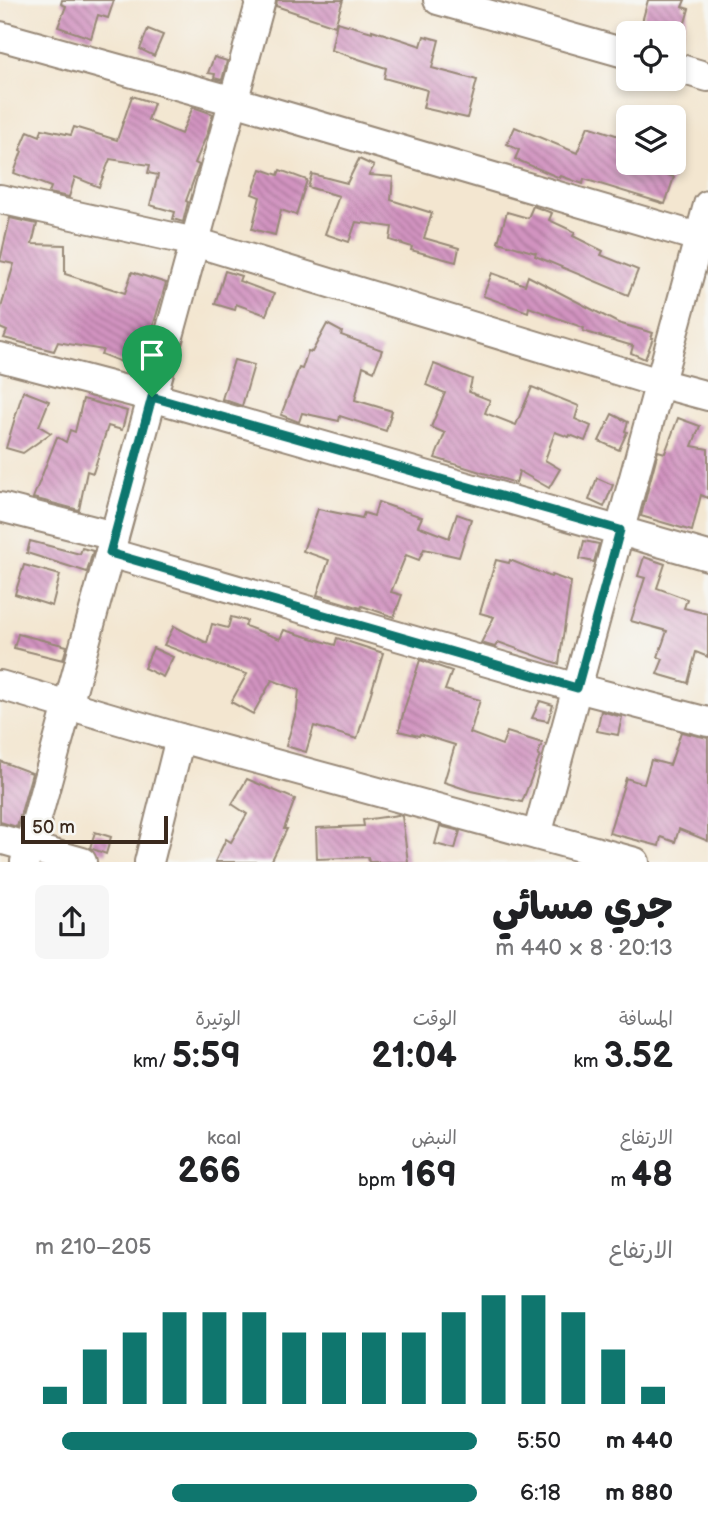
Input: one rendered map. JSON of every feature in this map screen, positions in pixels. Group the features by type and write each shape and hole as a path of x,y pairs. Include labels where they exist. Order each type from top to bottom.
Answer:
{"street":[{"path":"27,855 261,0"},
{"path":"438,0 616,51"},
{"path":"0,36 234,101 703,238"},
{"path":"686,70 708,76"},
{"path":"0,199 195,242 708,396"},
{"path":"537,835 659,383 703,238 708,205"},
{"path":"0,357 152,397 708,556"},
{"path":"0,507 112,545 577,688 708,722"},
{"path":"0,685 180,738 635,862"},
{"path":"149,862 180,738"},
{"path":"0,839 27,855 82,862"}],"building":[{"path":"62,0 114,0 108,18 98,15 91,38 58,27 66,6 61,4"},
{"path":"277,0 343,0 335,26 276,6"},
{"path":"648,0 685,0 682,7 689,9 685,21 642,21"},
{"path":"337,22 421,46 424,36 439,40 432,68 477,80 467,118 423,108 427,90 384,78 386,68 331,50"},
{"path":"148,29 163,35 154,56 140,49"},
{"path":"214,57 227,61 222,80 214,78 215,74 208,73"},
{"path":"132,96 154,103 148,120 181,134 193,107 213,114 195,163 199,165 186,201 188,202 183,222 173,219 175,212 150,205 158,175 148,173 150,165 110,159 99,187 75,177 69,197 49,193 51,187 14,173 28,131 40,136 42,129 71,135 74,127 117,140"},
{"path":"588,126 616,135 616,175 674,177 665,204 584,179 583,184 561,176 560,178 515,159 519,150 507,144 515,127 577,153"},
{"path":"359,159 374,166 369,175 393,177 391,200 432,213 424,238 459,248 456,262 411,250 412,247 390,240 392,227 356,222 349,242 325,234 339,196 308,187 312,174 347,183"},
{"path":"261,169 278,175 280,170 307,180 296,215 281,210 275,235 252,229 260,197 252,194"},
{"path":"533,206 552,213 549,220 575,232 573,236 603,251 601,255 638,270 628,295 535,256 536,253 498,242 507,212 528,218"},
{"path":"10,218 37,224 32,244 65,245 65,274 125,293 132,272 166,283 144,366 125,361 124,363 101,354 103,350 58,342 54,351 4,338 7,331 0,328 0,311 14,264 0,261"},
{"path":"225,271 241,276 239,281 274,294 266,315 236,304 235,310 215,304"},
{"path":"492,273 525,285 528,276 618,323 653,333 645,359 631,353 633,346 583,331 584,328 529,307 528,312 483,296"},
{"path":"327,324 342,332 341,335 382,350 374,371 363,366 355,400 392,411 386,431 340,416 339,421 302,413 299,422 281,415 299,368 302,369 308,351 312,352"},
{"path":"234,360 254,365 242,406 222,399"},
{"path":"434,364 472,379 469,392 490,400 485,413 516,425 532,387 579,406 575,419 591,426 585,441 555,432 545,460 560,469 549,488 519,471 516,483 435,458 445,433 431,427 445,393 426,385"},
{"path":"23,391 49,401 39,426 51,433 23,453 6,448"},
{"path":"83,399 127,411 122,430 108,426 93,473 87,471 79,510 33,498 57,437 66,442 70,430 75,432"},
{"path":"612,414 628,422 627,432 619,450 599,441"},
{"path":"678,418 700,426 692,446 708,449 708,498 701,495 692,531 641,516 658,451 665,453"},
{"path":"597,478 613,485 604,507 589,500"},
{"path":"378,502 422,517 418,526 449,538 457,514 471,519 459,557 424,549 419,560 406,555 391,592 402,595 394,617 317,595 329,560 303,551 318,509 362,518 364,513 374,516"},
{"path":"30,541 80,554 82,548 93,551 87,572 27,553"},
{"path":"584,541 599,544 594,562 580,559"},
{"path":"644,557 665,564 657,588 687,599 684,608 708,614 708,657 696,652 688,683 657,674 663,659 658,657 667,631 631,621 645,578 638,576"},
{"path":"496,560 509,563 510,560 571,582 559,664 498,642 495,647 481,643 494,617 480,613"},
{"path":"24,565 60,575 52,606 15,594"},
{"path":"231,617 247,621 245,626 280,639 284,630 335,645 337,638 383,653 357,739 314,726 306,752 286,746 297,709 299,690 272,680 253,714 231,702 247,674 164,645 174,626 207,643 212,624 228,628"},
{"path":"18,634 67,646 63,660 14,648"},
{"path":"153,648 173,657 163,677 144,668"},
{"path":"420,660 452,671 445,690 480,700 470,733 502,745 507,732 542,743 538,755 540,756 522,802 444,782 455,745 420,734 419,736 399,731"},
{"path":"540,701 553,705 548,721 532,718"},
{"path":"601,711 622,717 618,735 597,731"},
{"path":"681,732 708,738 708,841 679,829 675,842 661,837 659,846 609,833 626,778 644,784 651,760 670,765"},
{"path":"0,761 32,773 17,827 0,822"},
{"path":"247,779 295,799 284,829 287,829 271,862 215,862 226,839 231,842 247,814 232,804"},
{"path":"402,816 408,862 369,862 368,857 317,859 316,828 364,826 363,820"},
{"path":"440,826 460,831 455,849 435,844"},
{"path":"95,832 111,837 106,854 90,848"}],"route":[{"path":"152,397 620,530 577,688 110,553 152,397"}]}
